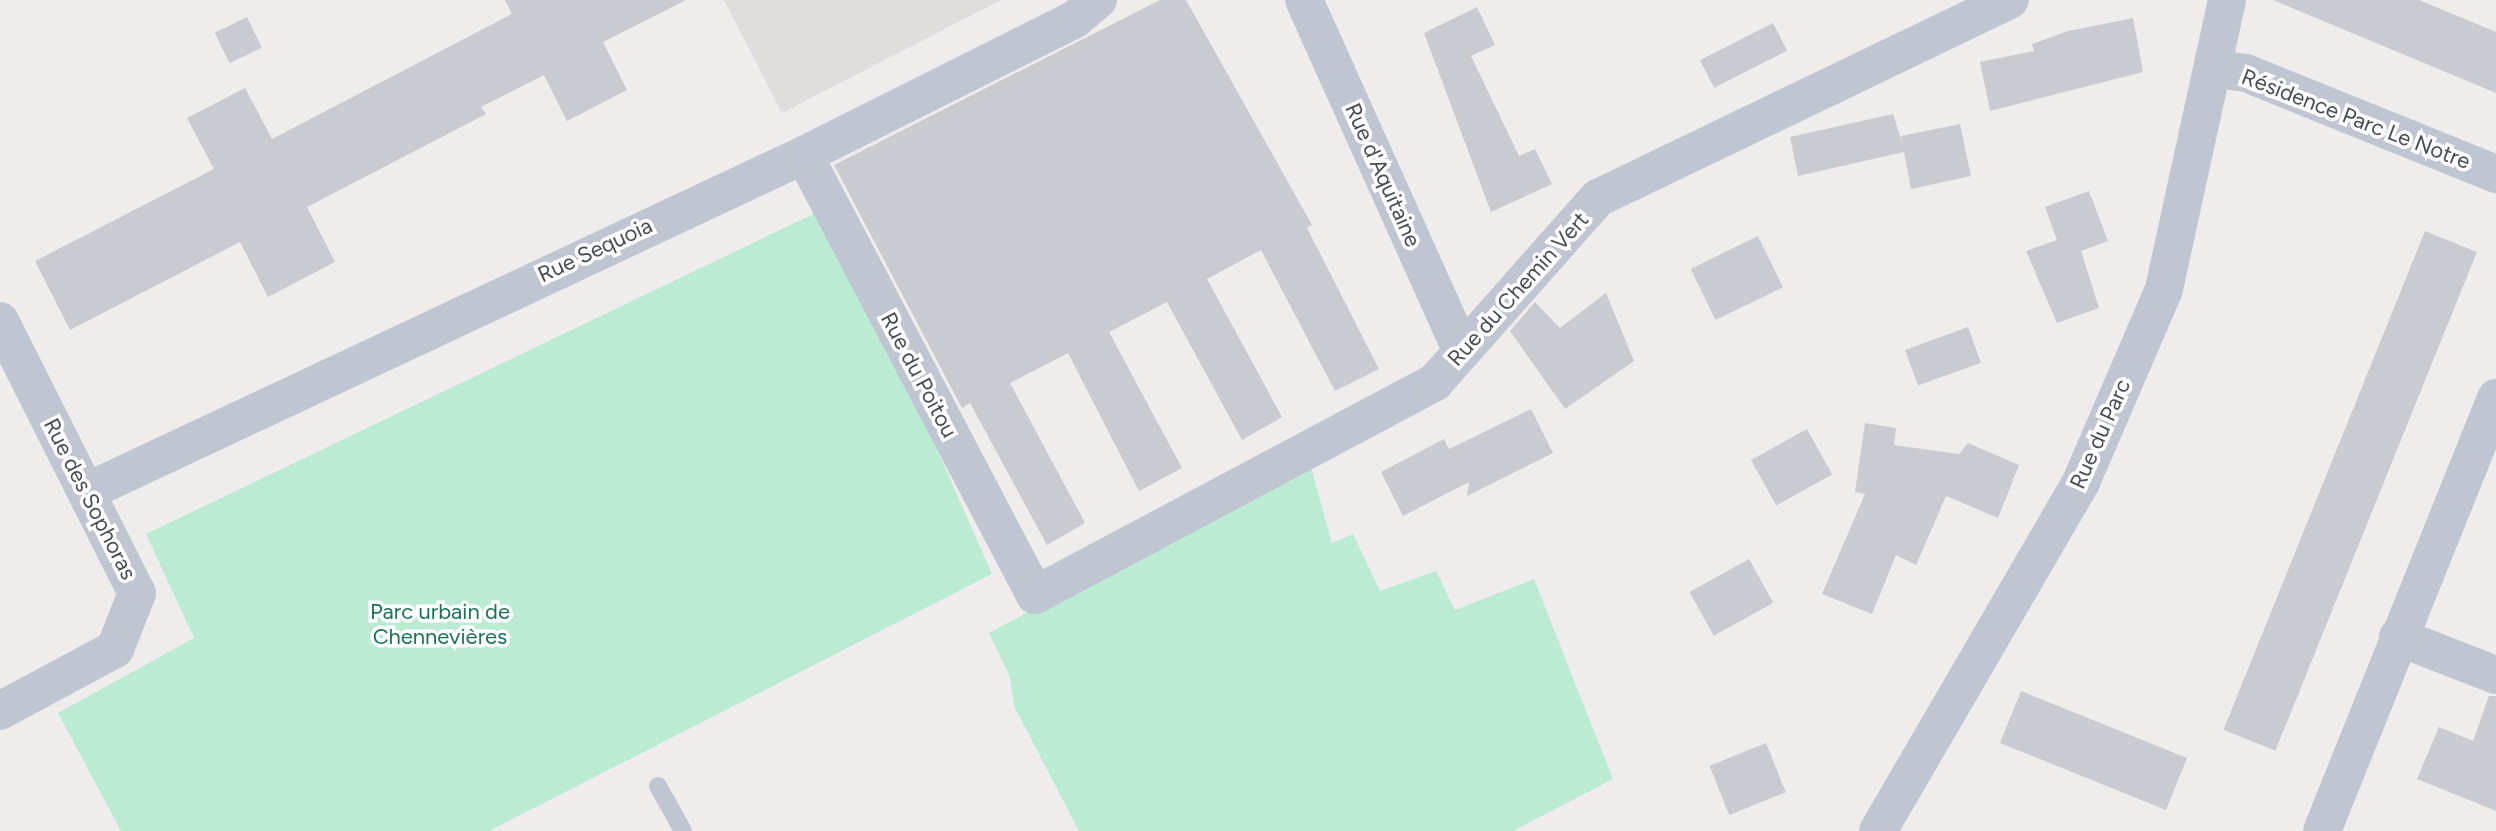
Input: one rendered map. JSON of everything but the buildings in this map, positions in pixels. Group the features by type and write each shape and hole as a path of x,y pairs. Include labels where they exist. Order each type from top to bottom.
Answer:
{"street":[{"name":"Rue Sequoia","path":"86,492 804,155 1075,19 1098,0"},
{"name":"Rue d'Aquitaine","path":"1304,0 1462,351"},
{"name":"Rue du Chemin Vert","path":"1035,595 1435,382 1598,198 2010,0"},
{"name":"Rue du Parc","path":"1878,831 2081,482 2164,289 2227,0"},
{"name":"Résidence Parc Le Notre","path":"2214,69 2246,73 2496,174"},
{"name":"Rue du Poitou","path":"804,155 1035,595"},
{"name":"Rue des Sophoras","path":"0,321 137,593 115,649 0,711"},
{"path":"2322,831 2496,398"},
{"path":"2398,637 2496,675"}],"lane":[{"path":"658,786 683,831"}],"shaded area":[{"path":"724,0 1001,0 782,113"}],"green space":[{"name":"Parc urbain de Chennevières","path":"830,206 992,574 489,831 121,831 58,713 194,638 146,534"},
{"path":"1309,460 1332,543 1353,534 1380,591 1436,571 1455,610 1534,579 1613,779 1513,831 1079,831 1014,706 1010,677 989,633"}]}
